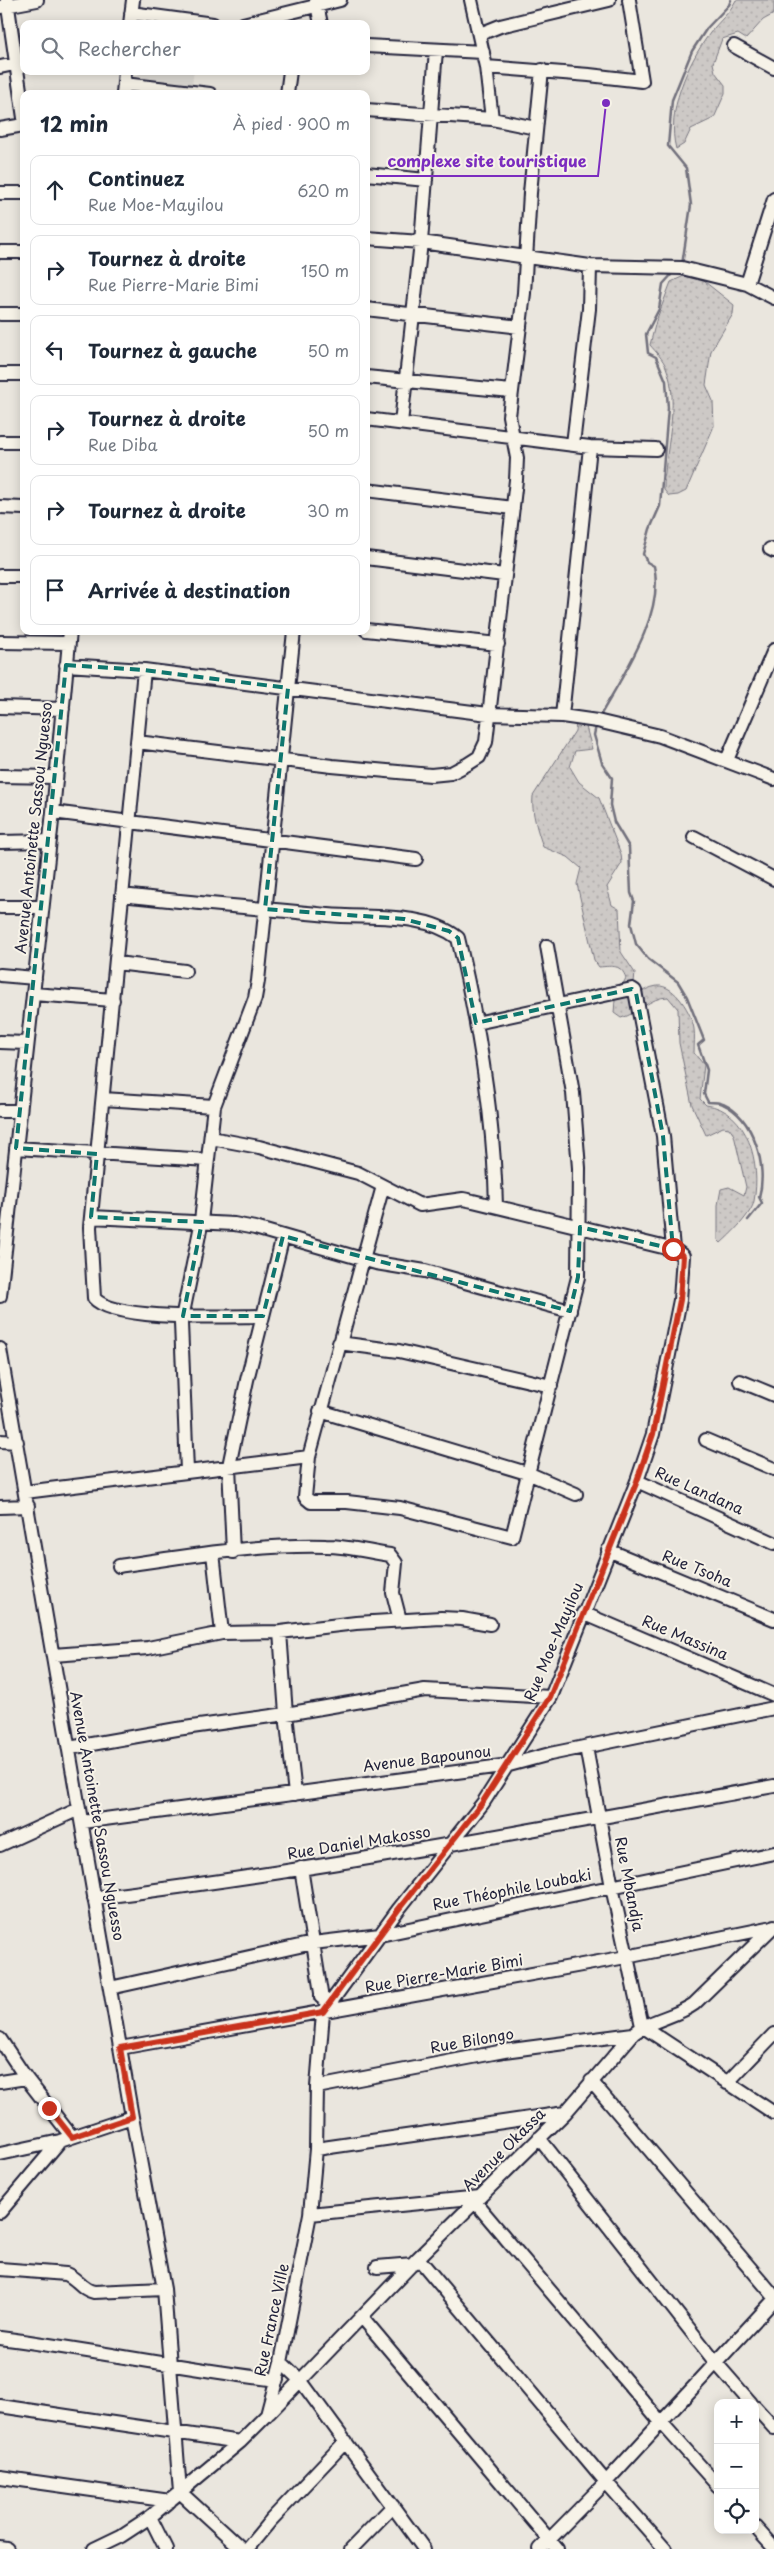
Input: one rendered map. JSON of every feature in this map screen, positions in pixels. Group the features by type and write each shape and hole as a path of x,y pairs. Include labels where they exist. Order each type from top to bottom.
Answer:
{"street":[{"path":"0,67 20,63 5,4 37,0"},
{"path":"133,0 131,18 158,20"},
{"path":"278,20 296,18 317,3 340,0"},
{"path":"471,0 486,67 492,119"},
{"path":"480,34 500,26 609,0"},
{"path":"486,67 542,70 642,82 628,0"},
{"path":"317,3 321,20"},
{"path":"370,46 483,52"},
{"path":"734,46 774,68"},
{"path":"401,422 421,242 436,50"},
{"path":"137,742 280,760 431,775 451,773 479,758 486,742 513,508 517,458 509,416 520,327 542,70"},
{"path":"21,75 22,90"},
{"path":"125,75 124,89 141,90"},
{"path":"288,90 289,75"},
{"path":"370,110 492,119 536,128"},
{"path":"0,129 20,126"},
{"path":"370,174 426,180"},
{"path":"0,193 20,193"},
{"path":"747,284 774,199"},
{"path":"370,238 421,242 590,266 682,268 747,284 774,298"},
{"path":"0,252 20,252"},
{"path":"573,444 588,309 590,266"},
{"path":"370,309 520,327"},
{"path":"0,314 20,314"},
{"path":"0,374 20,374"},
{"path":"370,377 511,391"},
{"path":"370,419 401,422 514,439 590,447 656,449"},
{"path":"0,442 20,442"},
{"path":"562,716 590,447"},
{"path":"370,490 513,508"},
{"path":"0,507 20,508"},
{"path":"370,558 504,574"},
{"path":"0,576 20,576"},
{"path":"370,630 498,644"},
{"path":"187,1471 183,1410 183,1316 201,1222 214,1106 255,998 294,635"},
{"path":"0,642 69,637"},
{"name":"Avenue Antoinette Sassou Nguesso","path":"0,1296 6,1176 16,1148 26,1043 50,841 69,637"},
{"path":"727,760 774,650"},
{"path":"66,665 144,670 488,714 562,716 597,721 645,731 774,779"},
{"path":"144,670 91,1217 91,1272 94,1298 98,1303 153,1315 263,1316"},
{"path":"0,707 63,709"},
{"path":"0,776 56,777"},
{"path":"53,812 416,859"},
{"path":"694,837 774,879"},
{"path":"0,842 50,841"},
{"path":"122,895 355,918 404,919 449,931 458,938 476,1023 495,1148 496,1206"},
{"path":"0,907 42,907"},
{"path":"383,1186 320,1411 309,1456 305,1497 308,1501 347,1502 400,1508 505,1537 512,1537 515,1534 578,1277 580,1227 579,1168 572,1093 547,946"},
{"path":"116,963 185,971"},
{"path":"0,975 35,978"},
{"name":"Rue Moe-Mayilou","path":"326,2008 482,1803 509,1765 550,1697 637,1481 653,1434 680,1300 678,1252 663,1136 635,991 632,989 558,1007"},
{"path":"33,994 113,1000"},
{"path":"476,1023 558,1007"},
{"path":"0,1042 26,1043"},
{"path":"103,1099 214,1106"},
{"path":"0,1111 19,1111"},
{"path":"211,1138 314,1160 358,1173 420,1205 463,1200 496,1206 678,1252"},
{"path":"16,1148 208,1160"},
{"path":"91,1217 234,1224 362,1259 424,1271 570,1311"},
{"path":"233,1552 230,1466 245,1388 283,1236"},
{"path":"339,1343 398,1351 551,1386"},
{"name":"Avenue Antoinette Sassou Nguesso","path":"0,1349 3,1378 26,1492 94,1898 164,2289 180,2492"},
{"path":"740,1381 774,1394"},
{"path":"320,1411 530,1474 576,1494"},
{"path":"706,1440 774,1469"},
{"path":"0,1441 17,1442"},
{"path":"26,1492 309,1456"},
{"name":"Rue Landana","path":"637,1481 774,1542"},
{"path":"0,1507 28,1506"},
{"path":"119,1566 213,1553 328,1546 390,1556 396,1563 393,1593 400,1620"},
{"name":"Rue Tsoha","path":"608,1550 774,1619"},
{"path":"213,1553 222,1633"},
{"name":"Rue Massina","path":"584,1613 774,1694"},
{"path":"53,1655 148,1648 222,1633 280,1632 356,1622 462,1618 490,1624"},
{"path":"280,1632 286,1714 295,1794"},
{"path":"69,1748 425,1690 550,1697"},
{"name":"Avenue Bapounou","path":"82,1822 509,1765 774,1708"},
{"name":"Rue Mbandja","path":"586,1747 638,2030"},
{"name":"Rue Daniel Makosso","path":"94,1898 203,1885 448,1846 774,1786"},
{"path":"0,1845 79,1809"},
{"name":"Rue Théophile Loubaki","path":"110,1988 313,1943 380,1935 774,1853"},
{"path":"301,1868 321,1997 326,2008"},
{"name":"Rue Pierre-Marie Bimi","path":"120,2048 326,2008 626,1957 774,1927"},
{"name":"Avenue Okassa","path":"267,2415 416,2261 565,2113 638,2030 694,2004 774,1927"},
{"name":"Rue France Ville","path":"267,2415 281,2362 310,2214 316,2149 317,2087 326,2008"},
{"path":"638,2030 774,2113"},
{"name":"Rue Bilongo","path":"317,2087 504,2051 638,2030"},
{"path":"727,2083 774,2034"},
{"path":"0,2038 66,2139"},
{"path":"0,2082 26,2078"},
{"path":"540,2549 553,2544 660,2421 716,2364 774,2298 592,2081"},
{"path":"316,2149 565,2113"},
{"path":"0,2154 66,2139 132,2117"},
{"path":"540,2138 716,2364 748,2399"},
{"path":"0,2212 66,2139"},
{"path":"310,2214 478,2199 660,2421 714,2482"},
{"path":"377,2267 416,2261 665,2549"},
{"path":"0,2270 66,2274 73,2276 89,2291 94,2292 164,2289"},
{"path":"362,2317 553,2544"},
{"path":"0,2338 73,2347 169,2365 276,2380"},
{"path":"281,2362 301,2381 424,2549"},
{"path":"0,2406 240,2442"},
{"path":"759,2411 774,2428"},
{"path":"94,2549 121,2536 150,2517 240,2442 267,2415"},
{"path":"248,2549 271,2520 346,2441"},
{"path":"0,2477 170,2501"},
{"path":"180,2492 242,2549"},
{"path":"351,2549 393,2506"},
{"path":"150,2517 166,2549"},
{"path":"759,2532 774,2548"},
{"path":"0,2548 7,2549"}],"highlighted area":[{"path":"66,665 144,670 288,688 265,909 404,919 449,931 458,938 476,1023 632,989 636,993 663,1136 673,1249 580,1227 578,1277 570,1311 283,1236 263,1316 183,1316 202,1222 91,1217 97,1154 16,1148"}],"shaded area":[{"path":"736,0 774,0 774,14 763,20 746,39 738,34 722,39 713,63 715,72 725,85 725,93 714,118 691,129 684,144 676,149 674,120 676,104 686,74 702,45"},
{"path":"138,75 193,75 192,84 138,77"},
{"path":"686,275 700,278 734,305 733,314 711,351 706,385 713,401 714,426 686,491 678,495 669,496 664,490 671,428 672,396 665,364 650,345 656,321 671,282"},
{"path":"576,722 585,723 592,749 575,751 570,767 579,782 599,798 621,854 622,863 607,887 612,905 619,909 621,952 635,973 634,982 629,989 635,994 657,986 664,987 682,1001 693,1023 694,1053 704,1065 700,1099 706,1105 721,1109 733,1117 749,1141 756,1172 754,1201 740,1224 721,1243 718,1240 718,1205 721,1189 729,1187 744,1195 746,1187 734,1135 729,1128 723,1127 706,1135 692,1105 679,1043 678,1009 668,997 655,1000 621,1018 614,1013 615,1000 626,978 619,968 612,966 599,967 594,960 577,884 581,868 568,857 543,847 537,828 533,809 533,796 575,731"}],"waterway":[{"path":"682,265 691,205 686,168 668,146 672,100 692,51 707,28 729,5 731,0"},
{"path":"600,716 640,644 653,604 656,585 654,566 647,562 643,554 650,529 660,506 668,408 666,381 656,357 648,353 646,334 659,309 663,284 673,273"},
{"path":"596,726 594,735 602,763 612,778 610,805 614,822 629,847 631,893 634,901 631,924 636,944 648,959 678,982 687,997 704,1040 698,1045 707,1070 704,1094 708,1102 721,1103 734,1111 743,1120 756,1144 762,1172 759,1197 762,1203 748,1220"}],"place":[{"name":"complexe site touristique","path":"606,103"}],"route":[{"path":"49,2108 72,2137 132,2117 120,2048 323,2012 398,1910 482,1803 509,1765 550,1697 637,1481 653,1434 680,1300 684,1272 683,1256 679,1251 673,1249"}]}
